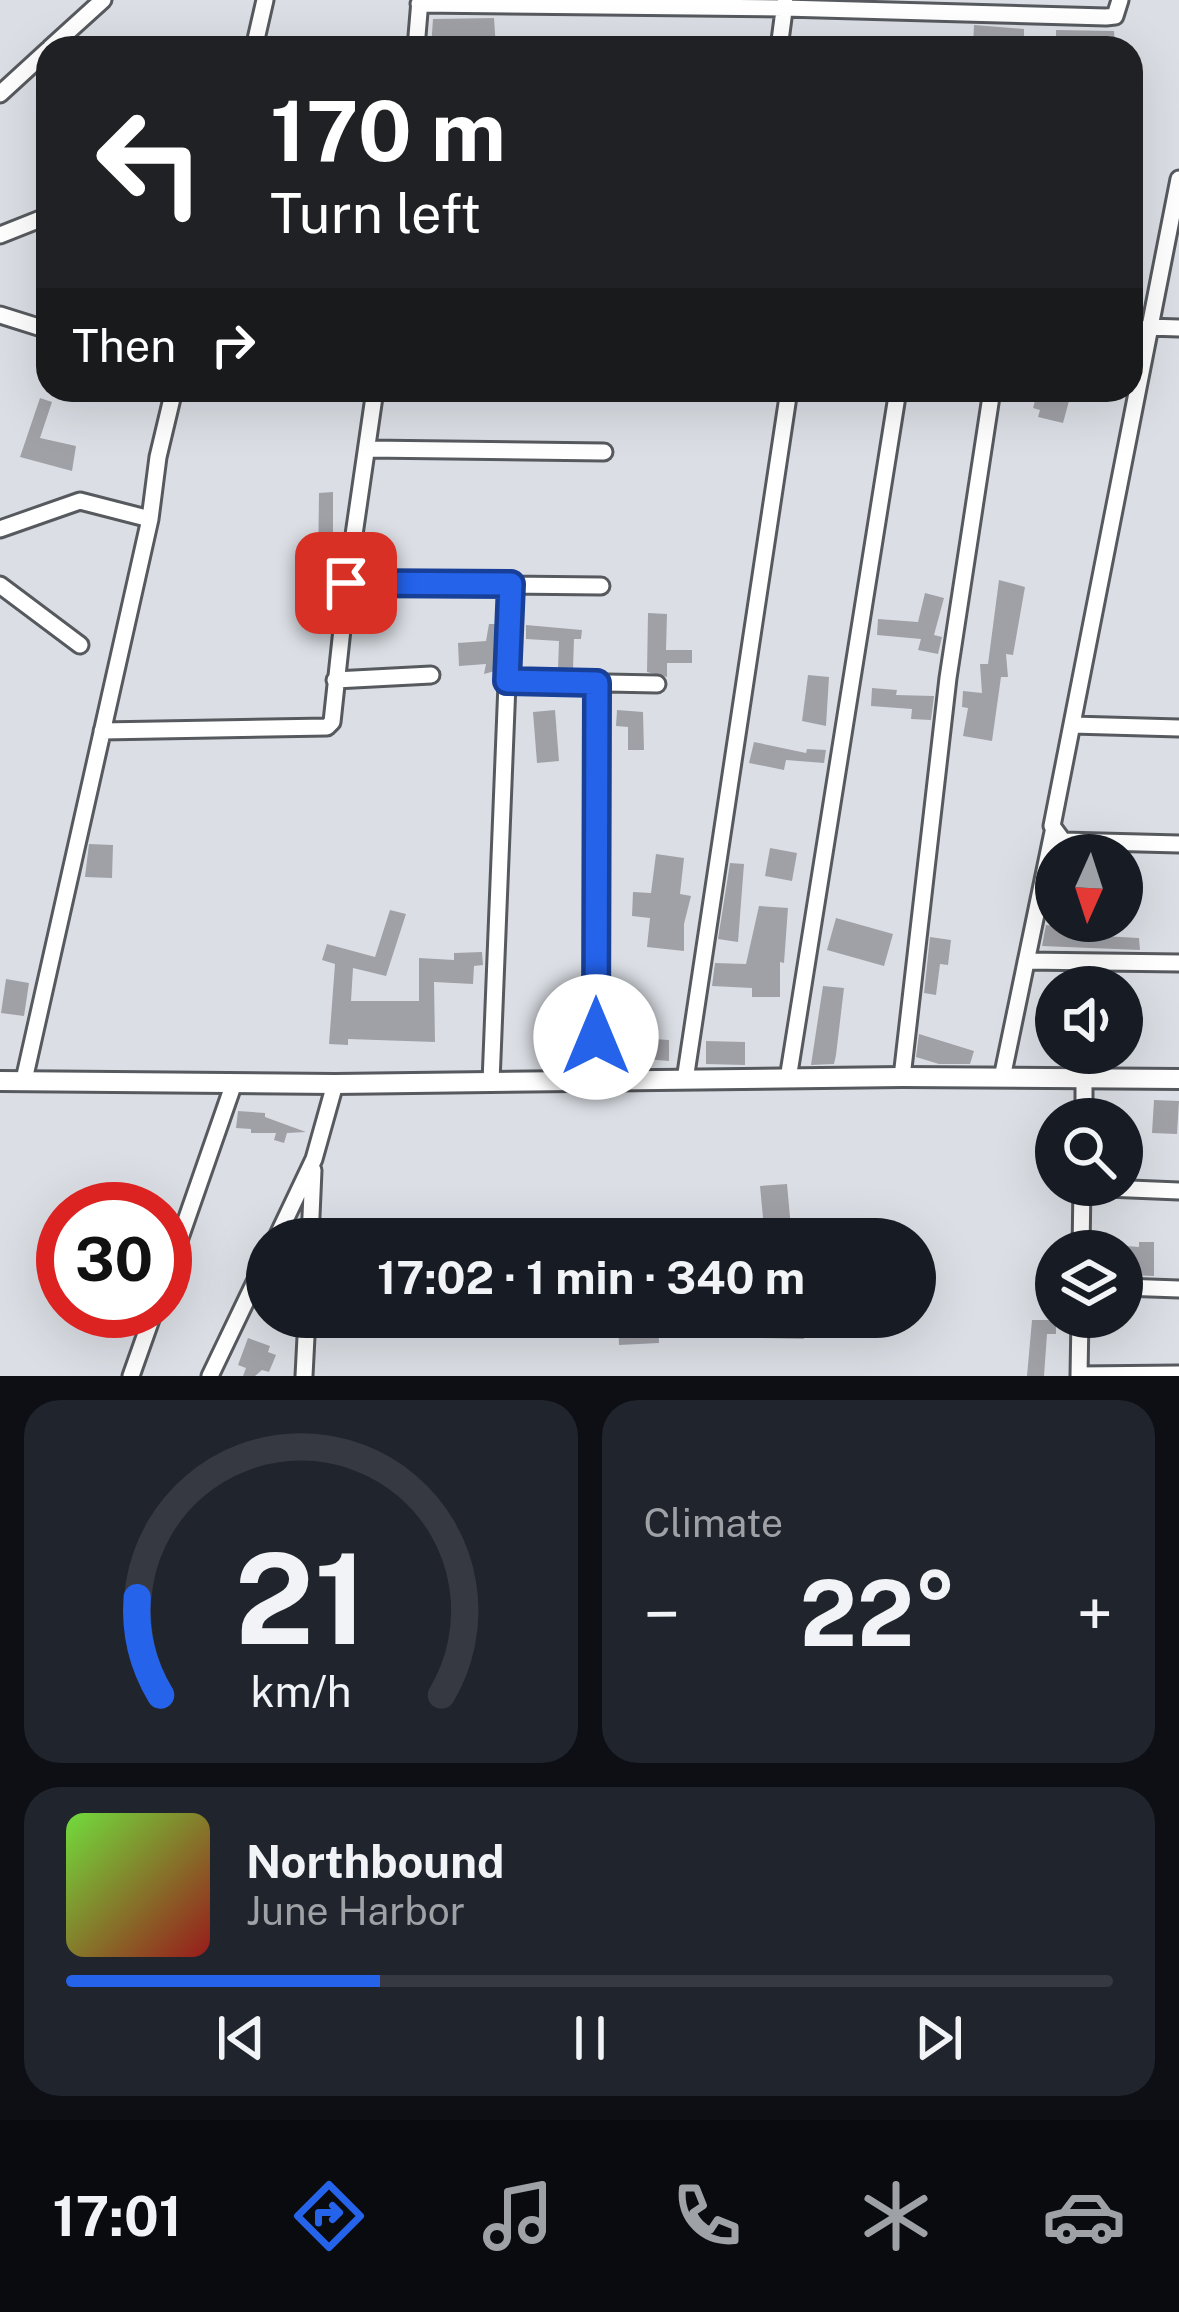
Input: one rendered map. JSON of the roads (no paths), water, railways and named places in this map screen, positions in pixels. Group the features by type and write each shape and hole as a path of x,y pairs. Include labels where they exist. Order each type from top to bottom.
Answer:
{"street":[{"path":"63,36 103,0"},
{"path":"257,36 265,0"},
{"path":"417,36 420,2 785,4 1106,17 1115,16 1120,0"},
{"path":"781,36 785,4"},
{"path":"0,94 36,61"},
{"path":"1143,353 1176,213 1179,179"},
{"path":"0,236 36,221"},
{"path":"0,315 36,326"},
{"path":"1148,327 1179,328"},
{"path":"24,1081 150,519 171,402"},
{"path":"102,731 327,728 332,722 346,583 374,402"},
{"path":"685,1080 787,402"},
{"path":"788,1079 896,402"},
{"path":"902,1078 948,678 990,402"},
{"path":"1002,1078 1134,402"},
{"path":"368,449 604,452"},
{"path":"0,529 80,501 150,519"},
{"path":"346,583 601,586"},
{"path":"491,1082 511,584"},
{"path":"0,585 80,645"},
{"path":"335,680 431,675"},
{"path":"507,681 657,684"},
{"path":"595,1081 597,683"},
{"path":"1072,725 1179,728"},
{"path":"1053,832 1063,842 1179,844"},
{"path":"1026,961 1179,963"},
{"path":"1084,1078 1084,1098"},
{"path":"0,1081 1179,1079"},
{"path":"192,1204 235,1083"},
{"path":"286,1218 314,1159 335,1084"},
{"path":"311,1218 314,1159"},
{"path":"1143,1189 1179,1191"},
{"path":"1143,1288 1179,1289"},
{"path":"210,1376 246,1301"},
{"path":"131,1376 144,1338"},
{"path":"304,1376 306,1338"},
{"path":"1080,1338 1079,1375 1179,1374"}]}
